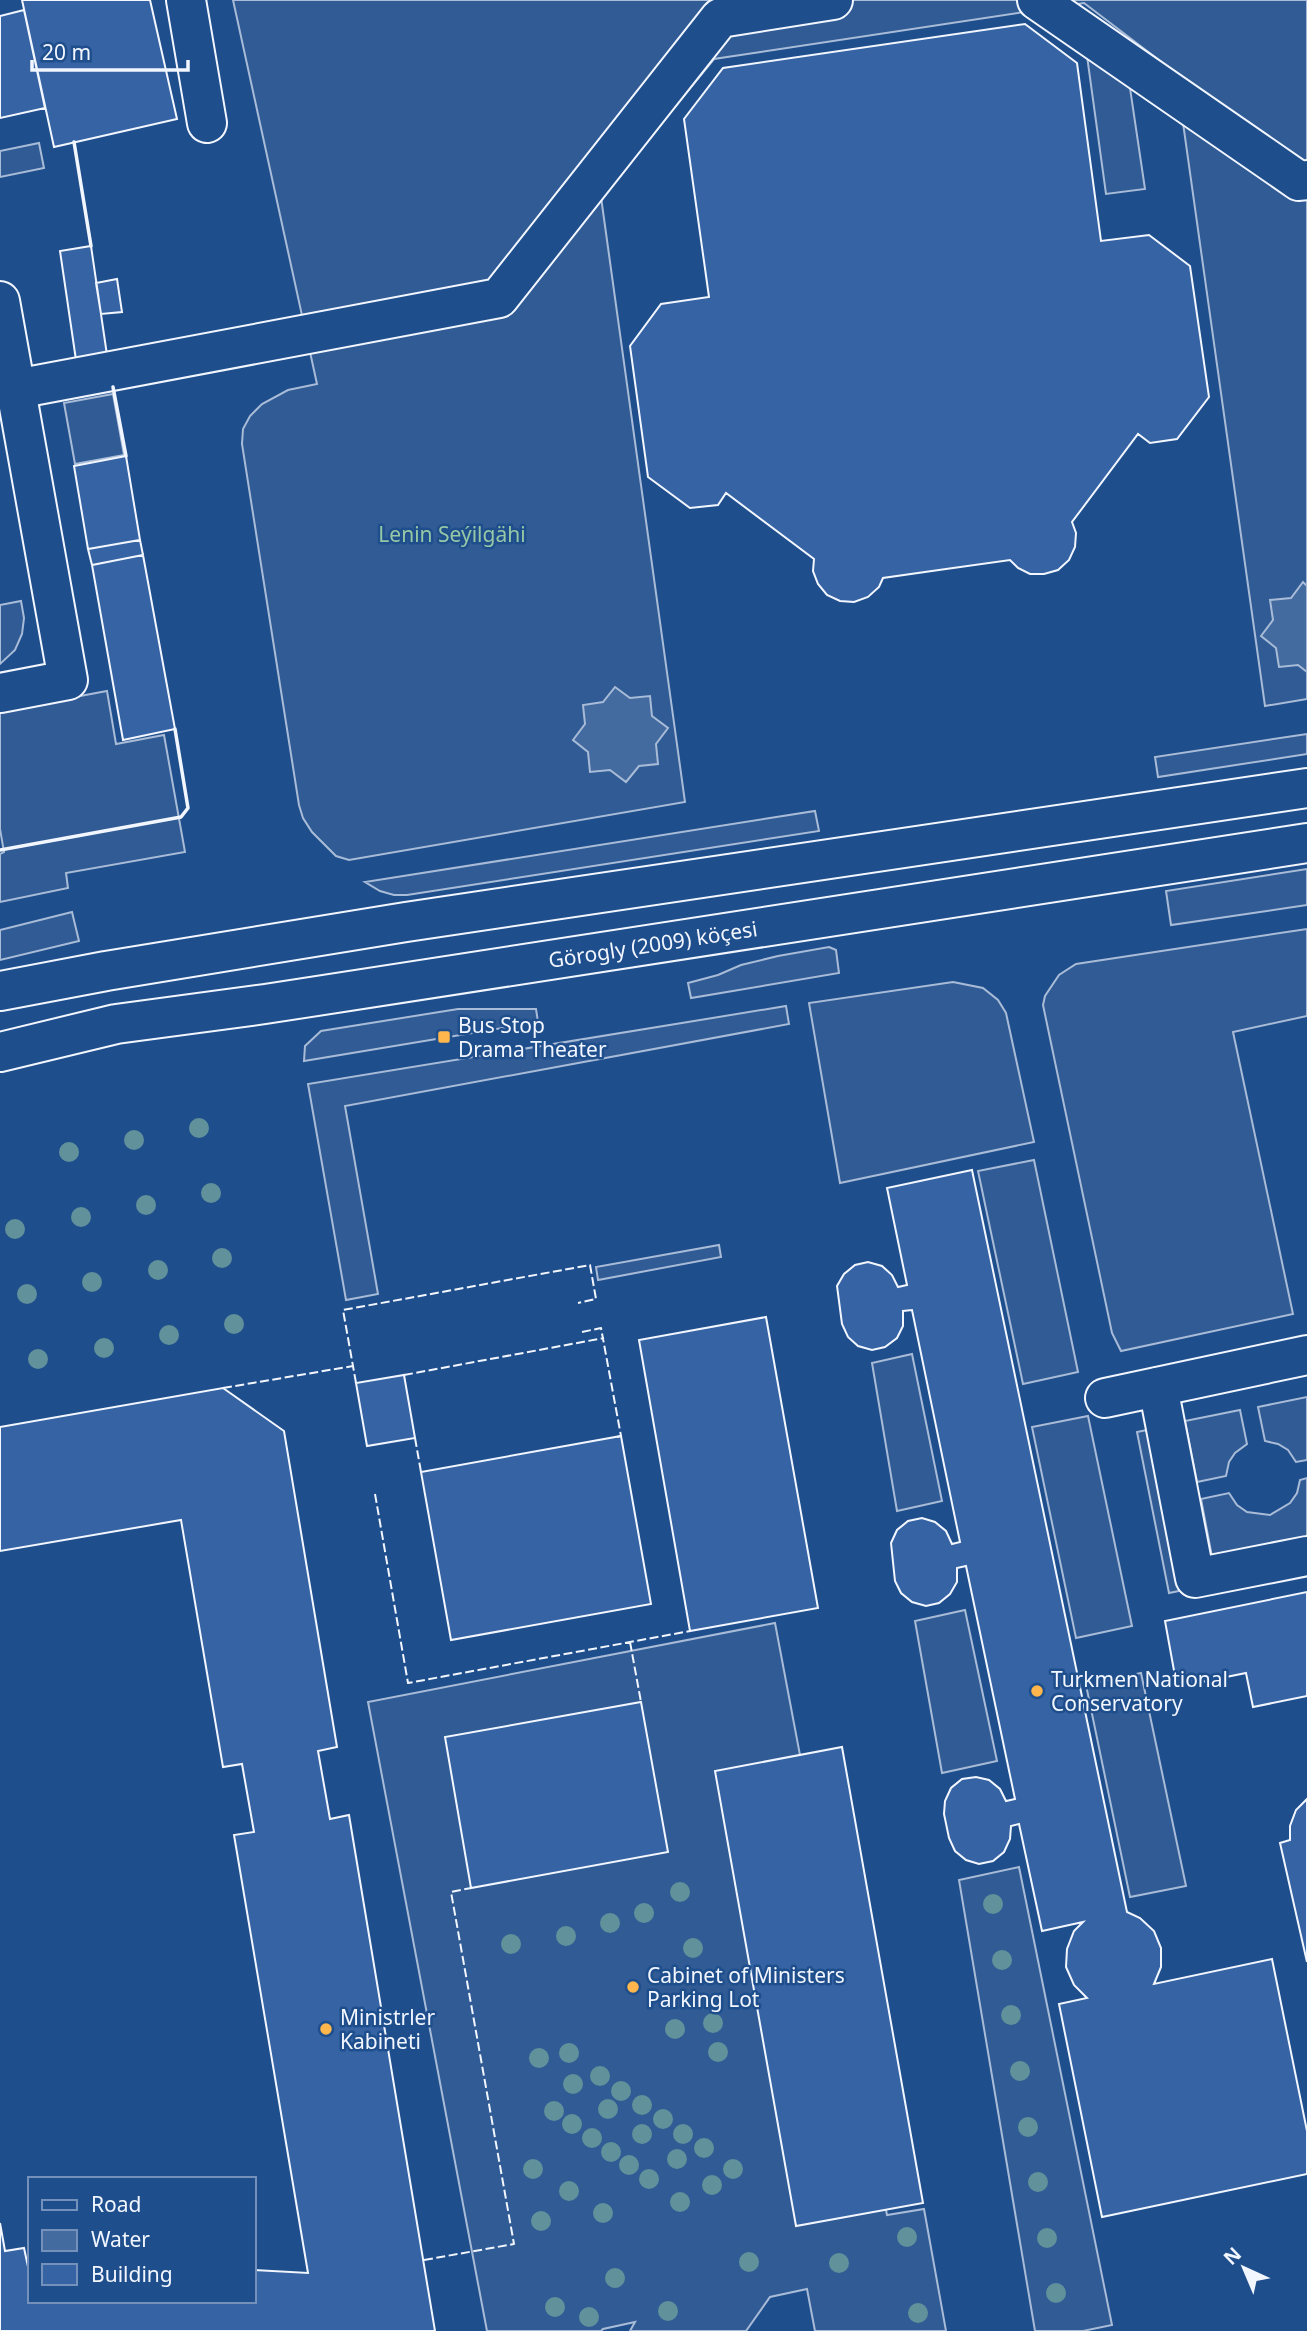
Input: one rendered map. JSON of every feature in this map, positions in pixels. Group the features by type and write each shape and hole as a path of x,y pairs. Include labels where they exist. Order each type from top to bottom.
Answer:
{"street":[{"path":"186,0 207,123"},
{"path":"16,389 499,298 720,18 833,0"},
{"path":"1037,0 1299,181 1307,180"},
{"path":"0,301 68,680 0,693"},
{"path":"0,991 407,922 1307,788"},
{"name":"Görogly (2009) köçesi","path":"0,1052 116,1024 265,1004 1307,843"},
{"path":"1105,1398 1307,1355"},
{"path":"1158,1387 1195,1578 1307,1556"}],"shaded area":[{"name":"Lenin Seýilgähi","path":"233,0 1307,0 1307,699 1265,706 1176,73 1084,3 714,59 601,197 685,802 349,860 336,856 312,832 299,805 242,444 243,429 250,416 262,404 288,390 317,384"},
{"path":"1087,56 1130,88 1145,189 1106,194"},
{"path":"39,143 44,168 0,177 0,151"},
{"path":"113,394 124,455 75,464 64,403"},
{"path":"21,601 24,618 22,634 15,650 0,664 0,605"},
{"path":"107,691 116,744 164,735 185,852 66,873 68,888 0,902 0,854 4,852 0,829 0,711"},
{"path":"1307,734 1307,754 1158,777 1155,757"},
{"path":"815,811 819,831 407,895 380,891 365,882"},
{"path":"1307,869 1307,905 1171,925 1166,891"},
{"path":"72,912 79,941 0,960 0,930"},
{"path":"1307,929 1307,1016 1233,1032 1293,1314 1121,1351 1112,1333 1043,1005 1045,996 1059,975 1076,964"},
{"path":"829,947 836,950 839,973 691,998 688,983 741,965"},
{"path":"953,982 983,988 998,1000 1006,1013 1034,1142 840,1183 809,1003"},
{"path":"786,1006 789,1024 345,1106 378,1294 346,1300 308,1084"},
{"path":"458,1009 536,1009 538,1022 304,1061 305,1046 321,1031"},
{"path":"1034,1160 1078,1372 1023,1384 978,1171"},
{"path":"719,1245 721,1257 598,1280 596,1267"},
{"path":"912,1354 942,1501 897,1511 872,1363"},
{"path":"1307,1397 1307,1460 1296,1462 1288,1450 1265,1441 1258,1407"},
{"path":"1240,1410 1247,1444 1235,1453 1229,1462 1226,1476 1197,1482 1185,1421"},
{"path":"1088,1416 1132,1626 1076,1638 1032,1427"},
{"path":"1147,1430 1179,1591 1169,1593 1137,1432"},
{"path":"1307,1478 1307,1543 1213,1562 1201,1499 1229,1493 1237,1505 1247,1512 1270,1515 1290,1503 1297,1493 1300,1480"},
{"path":"965,1610 997,1761 942,1773 915,1621"},
{"name":"Cabinet of Ministers Parking Lot","path":"775,1623 887,2215 924,2209 946,2331 815,2331 807,2289 770,2297 746,2331 630,2331 635,2322 601,2331 487,2331 368,1702"},
{"path":"1141,1673 1186,1886 1130,1897 1086,1685"},
{"path":"1019,1867 1112,2325 1083,2331 1035,2331 959,1880"}],"water":[{"path":"1303,582 1307,586 1307,672 1298,665 1279,667 1276,648 1261,636 1273,620 1270,600 1291,598"},
{"path":"615,687 630,698 650,696 652,716 668,728 656,744 658,764 639,766 626,782 610,770 590,772 588,752 573,740 585,724 583,705 603,702"}],"building":[{"path":"22,0 150,0 177,119 54,147"},
{"path":"24,10 45,108 0,118 0,16"},
{"path":"1025,24 1077,63 1101,241 1149,235 1190,266 1209,397 1177,439 1150,443 1138,434 1072,522 1076,533 1075,547 1069,560 1058,570 1030,574 1010,560 946,569 883,578 879,587 868,597 854,602 840,601 827,595 818,584 813,571 814,559 726,493 718,505 690,508 648,477 630,346 661,304 709,297 684,119 723,68"},
{"path":"91,246 107,355 76,360 60,251"},
{"path":"117,279 122,312 101,314 96,283"},
{"path":"126,456 140,540 88,549 74,466"},
{"path":"140,540 143,555 92,565 88,549"},
{"path":"143,555 175,729 123,740 92,565"},
{"name":"Turkmen National Conservatory","path":"972,1170 1127,1912 1140,1918 1154,1931 1161,1948 1161,1967 1154,1984 1272,1959 1307,2131 1307,2174 1102,2217 1059,2004 1087,1998 1074,1985 1066,1967 1067,1949 1074,1931 1083,1922 1042,1931 1019,1824 1011,1826 1010,1839 1004,1852 993,1861 979,1864 966,1860 955,1851 949,1838 944,1814 945,1801 951,1788 962,1779 976,1777 989,1780 1000,1789 1006,1801 1015,1799 966,1566 957,1568 957,1582 950,1594 939,1603 926,1606 912,1602 901,1593 895,1581 891,1543 897,1530 908,1521 922,1518 935,1522 946,1531 952,1544 960,1542 912,1310 903,1311 903,1326 897,1338 885,1347 872,1350 858,1346 848,1337 842,1324 837,1286 844,1274 855,1265 868,1262 882,1266 892,1275 898,1287 907,1285 887,1188"},
{"path":"766,1317 818,1608 690,1631 639,1340"},
{"path":"404,1375 415,1438 367,1446 356,1383"},
{"name":"Ministrler Kabineti","path":"223,1388 284,1431 337,1747 318,1751 330,1819 349,1815 435,2331 0,2331 0,2223 5,2251 24,2248 28,2267 28,2303 256,2303 256,2270 308,2273 234,1835 254,1832 242,1764 223,1767 181,1520 0,1551 0,1427"},
{"path":"621,1436 651,1604 451,1640 421,1472"},
{"path":"1307,1592 1307,1696 1253,1707 1246,1673 1177,1687 1165,1621"},
{"path":"641,1702 668,1852 471,1888 445,1737"},
{"path":"842,1747 923,2203 796,2226 715,1771"},
{"path":"1307,1799 1307,1962 1280,1843 1290,1840 1290,1826 1296,1810"}],"fence":[{"path":"356,1383 343,1310 590,1265 596,1299 578,1303"},
{"path":"582,1332 601,1328 621,1436 617,1437"},
{"path":"404,1375 604,1338"},
{"path":"223,1388 353,1366"},
{"path":"415,1438 421,1472 424,1472"},
{"path":"375,1494 408,1683 690,1631"},
{"path":"630,1642 641,1702"},
{"path":"424,2260 514,2244 451,1892 471,1888"}],"wall":[{"path":"74,142 91,246"},
{"path":"113,387 126,456"},
{"path":"0,850 181,817 188,808 175,729"}],"place":[{"name":"Bus Stop Drama Theater","path":"444,1037"},
{"name":"Turkmen National Conservatory","path":"1037,1691"},
{"name":"Cabinet of Ministers Parking Lot","path":"633,1987"},
{"name":"Ministrler Kabineti","path":"326,2029"}]}
